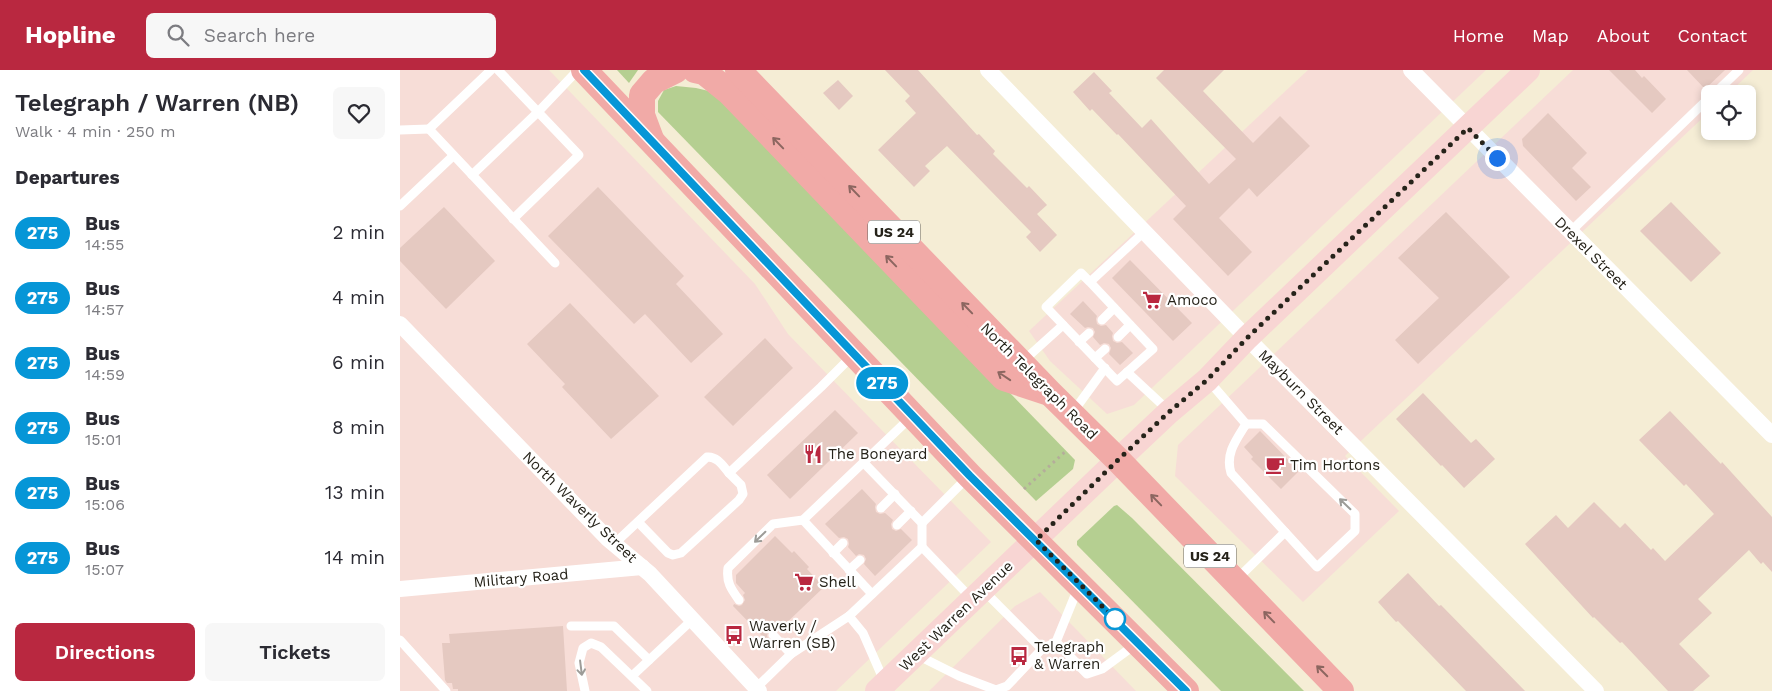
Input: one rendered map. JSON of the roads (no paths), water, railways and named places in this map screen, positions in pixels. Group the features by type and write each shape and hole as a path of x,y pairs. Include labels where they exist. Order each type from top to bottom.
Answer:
{"main road":[{"path":"584,70 970,476 1186,691"},
{"path":"653,144 642,115 642,95 654,80 676,70"},
{"path":"695,70 704,72 730,93 1004,378 1050,393"},
{"name":"North Telegraph Road","path":"738,70 1020,363 1118,460 1234,582 1342,691"},
{"name":"West Warren Avenue","path":"881,687 1118,460 1169,412 1207,380 1247,338 1528,70"}],"street":[{"name":"Mayburn Street","path":"988,70 1247,338 1596,691"},
{"name":"Drexel Street","path":"1411,70 1772,435"},
{"name":"North Waverly Street","path":"400,324 614,544 642,567 757,689"},
{"name":"Military Road","path":"400,589 642,567"}],"lane":[{"path":"400,130 429,129 491,70"},
{"path":"498,70 579,155 513,218"},
{"path":"472,175 538,112 578,70"},
{"path":"1723,85 1738,70"},
{"path":"1570,232 1701,106"},
{"path":"429,129 555,263"},
{"path":"400,206 454,156"},
{"path":"1090,282 1144,232"},
{"path":"1081,273 1090,282 1153,349 1117,381 1046,307 1081,273"},
{"path":"1102,320 1114,308"},
{"path":"1118,337 1130,325"},
{"path":"1020,363 1063,326"},
{"path":"1079,342 1089,333"},
{"path":"1095,358 1105,350"},
{"path":"729,473 854,354"},
{"path":"1072,414 1105,368"},
{"path":"1127,372 1169,412"},
{"path":"1207,380 1246,424 1263,424 1355,514 1355,531 1317,567 1231,473 1228,463 1234,445 1246,424"},
{"path":"739,600 729,587 726,578 728,568 773,524 803,520 912,416"},
{"path":"614,544 707,457 712,456 716,459 741,485 743,494 739,500 681,553 673,555 668,553 638,522"},
{"path":"864,463 922,522"},
{"path":"757,689 791,654 848,616 922,547 922,522 970,476"},
{"path":"881,508 895,494"},
{"path":"897,525 910,511"},
{"path":"803,520 872,594"},
{"path":"1234,582 1285,532"},
{"path":"833,552 843,543"},
{"path":"922,547 1042,649"},
{"path":"849,570 860,560"},
{"path":"916,655 959,676 996,690 1007,686 1042,649 1056,642 1080,584"},
{"path":"848,616 863,633 881,687"},
{"path":"632,676 692,620"},
{"path":"571,626 614,626 649,660"},
{"path":"773,635 791,654"},
{"path":"400,640 446,691"},
{"path":"1056,642 1087,674 1102,669 1139,643"},
{"path":"585,691 579,663 583,648 592,643 601,647 647,691"}],"place":[{"name":"Amoco","path":"1152,300"},
{"name":"The Boneyard","path":"813,454"},
{"name":"Tim Hortons","path":"1275,465"},
{"name":"Shell","path":"804,582"},
{"name":"Waverly / Warren (SB)","path":"734,635"},
{"name":"Telegraph & Warren","path":"1019,656"}]}
